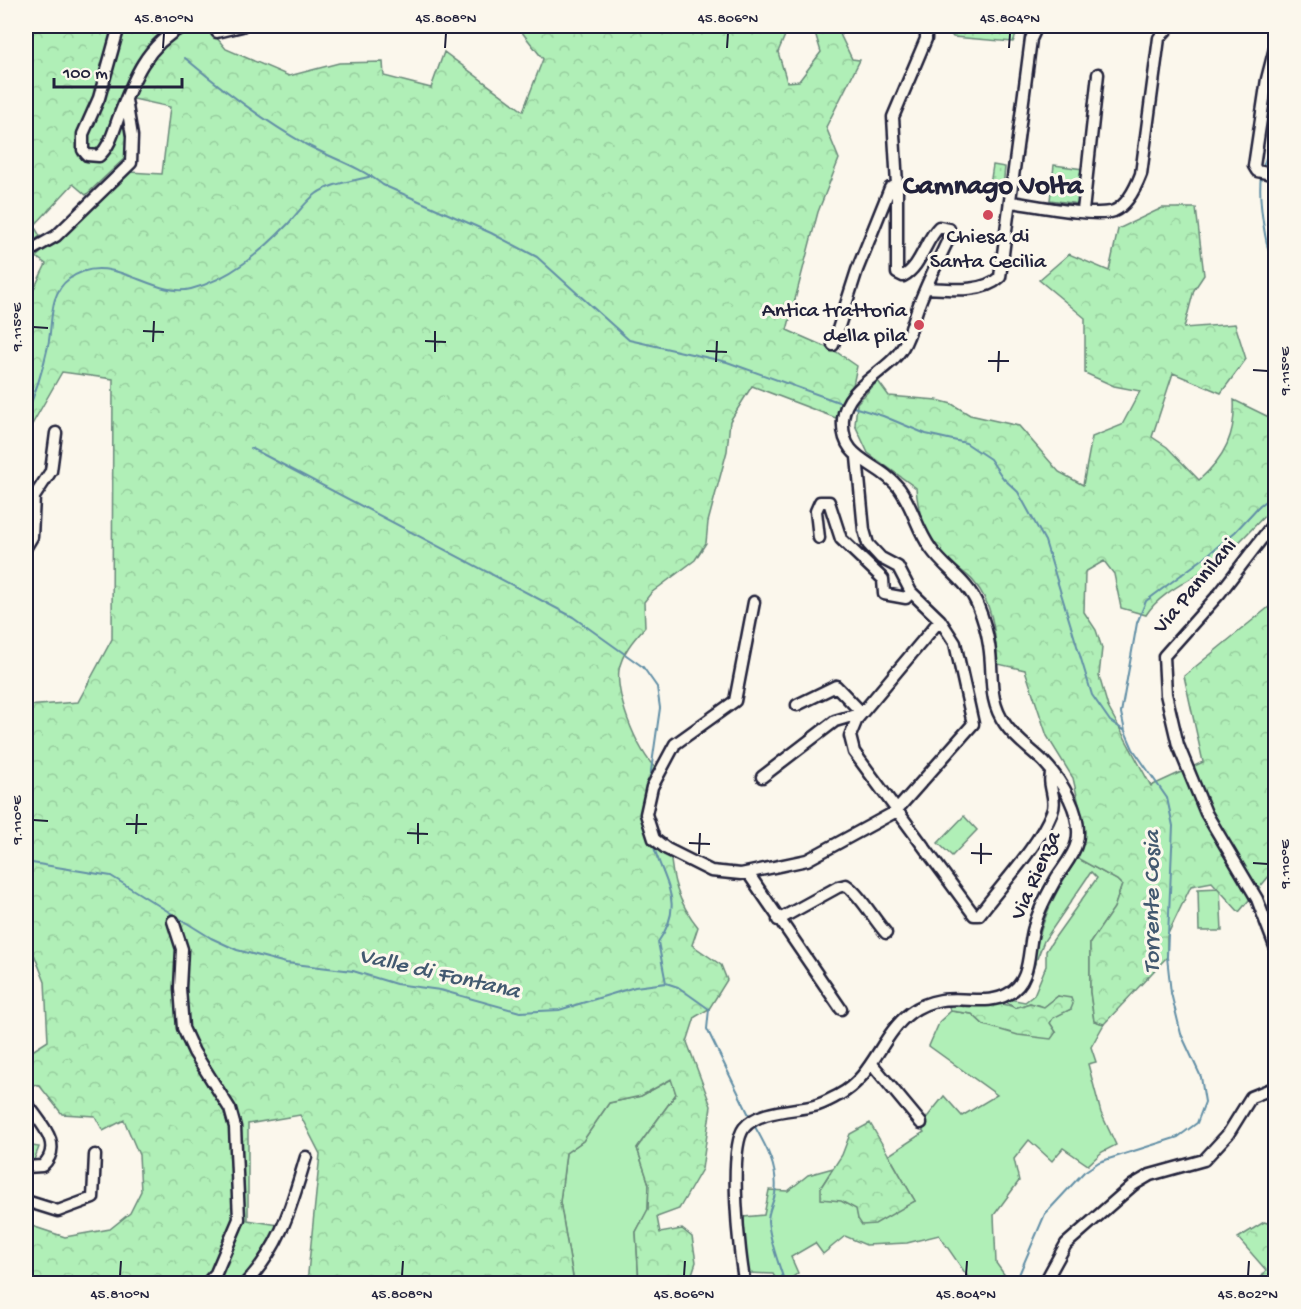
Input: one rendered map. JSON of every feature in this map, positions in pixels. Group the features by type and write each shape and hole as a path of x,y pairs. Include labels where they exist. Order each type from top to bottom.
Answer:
{"street":[{"path":"119,26 99,98 82,134 82,150 87,154 99,156 108,148 126,97 144,58 164,35 183,26"},
{"path":"217,32 242,26"},
{"path":"754,602 735,701 675,744 652,788 646,814 654,839 667,849 711,871 748,873 807,860 895,812 973,724 974,719 963,688 956,644 940,620 911,592 898,567 881,558 868,544 864,530 857,457 846,444 844,413 862,385 902,350 948,240 946,226 936,230 911,271 900,275 896,269 897,185 893,117 926,39 926,26"},
{"path":"926,288 963,289 987,284 1000,278 1012,202 1031,39 1037,26"},
{"path":"1012,202 1099,213 1115,211 1135,189 1141,174 1159,38 1170,26"},
{"path":"1274,174 1257,171 1254,160 1275,44"},
{"path":"1083,212 1098,74"},
{"path":"26,253 56,236 131,163 132,136 126,97"},
{"path":"833,345 857,270 890,188 897,185"},
{"path":"26,546 32,537 34,497 51,471 56,433"},
{"name":"Via Rienza","path":"745,1284 738,1249 737,1149 741,1134 750,1123 763,1117 818,1105 843,1093 872,1064 891,1032 921,1007 948,998 994,999 1008,995 1019,986 1027,969 1032,932 1039,912 1077,841 1078,824 1072,806 1052,771 1005,724 995,703 990,683 990,648 978,606 966,583 929,546 914,512 899,488 883,472 857,457"},
{"path":"819,538 816,511 820,502 829,502 841,539 883,579 884,594 906,598 911,592"},
{"name":"Via Pannilani","path":"1275,520 1220,593 1164,656 1166,694 1178,745 1206,813 1257,898 1275,949"},
{"path":"940,620 862,713 850,736 854,752 895,812 974,915 979,915 1045,825 1053,810 1054,799 1049,778 1052,771"},
{"path":"796,705 834,681 862,713"},
{"path":"762,777 836,721 862,713"},
{"path":"748,873 841,1009"},
{"path":"778,920 838,887 846,885 852,889 869,915 886,933"},
{"path":"173,921 182,949 180,988 183,1028 194,1052 230,1109 235,1127 239,1219 216,1273 206,1284"},
{"path":"872,1064 921,1123"},
{"path":"1044,1284 1066,1244 1133,1185 1150,1174 1204,1160 1228,1134 1251,1097 1275,1087"},
{"path":"26,1102 49,1135 52,1152 49,1160 42,1166 26,1167"},
{"path":"26,1201 58,1211 93,1198 94,1155"},
{"path":"244,1284 268,1255 282,1232 306,1156"}],"green space":[{"path":"26,26 175,26 147,47 123,94 127,156 86,195 73,184 34,226 40,236 26,246"},
{"path":"196,26 207,26 226,49 289,76 339,63 383,62 384,76 431,88 444,52 523,111 543,59 521,31 525,26 789,26 778,52 787,82 799,81 821,52 813,26 836,26 852,59 860,60 826,127 839,159 818,212 787,330 835,351 857,366 851,395 836,418 752,386 730,421 727,451 708,522 706,543 695,560 651,593 644,602 645,627 625,652 619,670 621,696 631,727 646,756 663,774 648,815 658,840 670,849 677,890 685,909 698,927 692,945 721,965 727,980 709,1009 695,1017 687,1042 711,1106 702,1169 679,1209 657,1217 660,1233 682,1229 692,1237 696,1262 689,1283 639,1283 636,1232 648,1209 649,1184 637,1148 676,1094 671,1079 641,1096 609,1103 583,1141 566,1153 560,1202 574,1283 307,1283 320,1154 300,1115 248,1124 248,1220 285,1226 247,1283 26,1283 26,1222 65,1237 110,1229 130,1213 141,1191 139,1155 124,1120 103,1131 95,1116 62,1114 39,1085 26,1084 26,1055 48,1041 45,982 26,934 26,706 78,702 112,639 113,379 62,372 26,435 26,305 46,264 36,257 129,172 162,174 170,107 129,98 154,54 171,39"},
{"path":"945,26 1020,26 1013,42 953,37"},
{"path":"993,165 1005,167 1003,187 990,185"},
{"path":"1054,165 1083,169 1079,204 1050,200"},
{"path":"1162,208 1196,208 1204,275 1194,290 1184,328 1235,324 1246,359 1221,393 1173,373 1152,437 1167,447 1199,480 1216,463 1227,444 1233,424 1234,400 1275,420 1275,505 1222,558 1161,598 1146,615 1121,608 1114,574 1104,561 1085,572 1084,612 1096,630 1102,648 1099,676 1108,707 1151,786 1203,762 1184,676 1275,602 1275,869 1239,912 1212,882 1191,886 1167,936 1167,957 1104,1024 1094,1021 1090,992 1090,943 1114,908 1122,885 1077,858 1082,845 1083,822 1073,778 1047,736 1025,670 998,664 990,610 981,591 971,578 936,548 921,515 916,488 868,453 855,425 857,403 878,381 889,396 937,400 952,404 970,415 1019,426 1059,472 1083,485 1092,437 1122,425 1140,391 1114,386 1085,373 1085,318 1039,280 1069,254 1109,271 1118,229"},
{"path":"964,816 977,830 952,856 938,843"},
{"path":"1077,858 1122,885 1114,908 1090,943 1090,992 1094,1021 1104,1024 1091,1047 1096,1062 1088,1064 1101,1113 1116,1145 1102,1152 1088,1165 1063,1148 1052,1161 1029,1140 1014,1159 1019,1181 994,1215 996,1263 1006,1277 1002,1283 972,1283 939,1235 907,1243 866,1245 845,1236 823,1254 815,1243 791,1257 798,1273 785,1283 778,1283 773,1274 749,1273 743,1250 744,1217 764,1215 769,1190 788,1191 808,1175 833,1168 821,1187 857,1209 858,1219 915,1201 889,1155 924,1132 920,1126 944,1096 962,1116 997,1095 929,1046 940,1021 951,1011 972,1014 984,1025 1056,1032 1050,1023 1053,1017 1071,1009 1058,996 1044,1007 1030,1003 1015,1008 1006,1002 1009,999 1025,1002 1034,995 1046,966 1046,951 1097,878 1091,872 1044,941 1031,974 1047,913"},
{"path":"1220,888 1222,931 1199,931 1198,889"},
{"path":"1058,996 1071,998 1073,1004 1071,1009 1053,1018 1050,1023 1056,1032 1051,1039 1018,1035 984,1025 972,1014 951,1011 949,1007 953,1004 994,1003 1015,1008 1030,1003 1044,1007"},
{"path":"672,1079 676,1094 637,1148 649,1184 648,1210 636,1232 639,1283 574,1283 560,1202 566,1153 583,1141 609,1103 641,1096"},
{"path":"870,1123 915,1201 875,1224 862,1225 856,1209 841,1201 821,1199 821,1187 842,1155 850,1134"},
{"path":"26,1145 39,1147 34,1160 26,1164"},
{"path":"1264,1222 1275,1225 1275,1283 1258,1283 1266,1270 1238,1238"}],"waterway":[{"path":"185,58 243,104 305,144 355,167 383,185 491,233 537,257 629,340 727,362 844,404"},
{"name":"Torrente Cosia","path":"1263,167 1276,127"},
{"path":"26,415 46,355 54,301 62,285 69,279 84,271 100,269 115,271 161,287 176,290 191,289 219,279 256,254 322,190 372,176"},
{"name":"Torrente Cosia","path":"1261,176 1263,224 1276,271"},
{"path":"850,406 883,416 926,434 966,443 990,459 1003,478 1018,492 1045,541 1092,695 1110,721 1125,731"},
{"path":"251,448 573,617 643,667 657,687 660,708 649,785"},
{"name":"Torrente Cosia","path":"1015,1284 1045,1214 1084,1172 1099,1162 1178,1137 1197,1123 1205,1102 1201,1077 1181,1034 1171,993 1167,957 1173,826 1167,798 1133,749 1125,731 1121,713 1137,623 1146,601 1204,558 1235,532 1260,505 1276,493"},
{"path":"653,844 667,882 672,904 671,916 658,942 666,983"},
{"name":"Valle di Fontana","path":"26,862 111,876 211,938 237,950 286,963 353,971 396,984 440,990 520,1012 559,1010 635,987 666,983 678,987 709,1009 707,1029 750,1117"},
{"name":"Valle di Fontana","path":"754,1125 767,1149 775,1176 775,1194 768,1221 785,1284"},
{"path":"26,1278 29,1284"}],"place":[{"name":"Chiesa di Santa Cecilia","path":"988,215"},
{"name":"Antica trattoria della pila","path":"919,325"}],"district":[{"name":"Camnago Volta","path":"993,187"}]}
